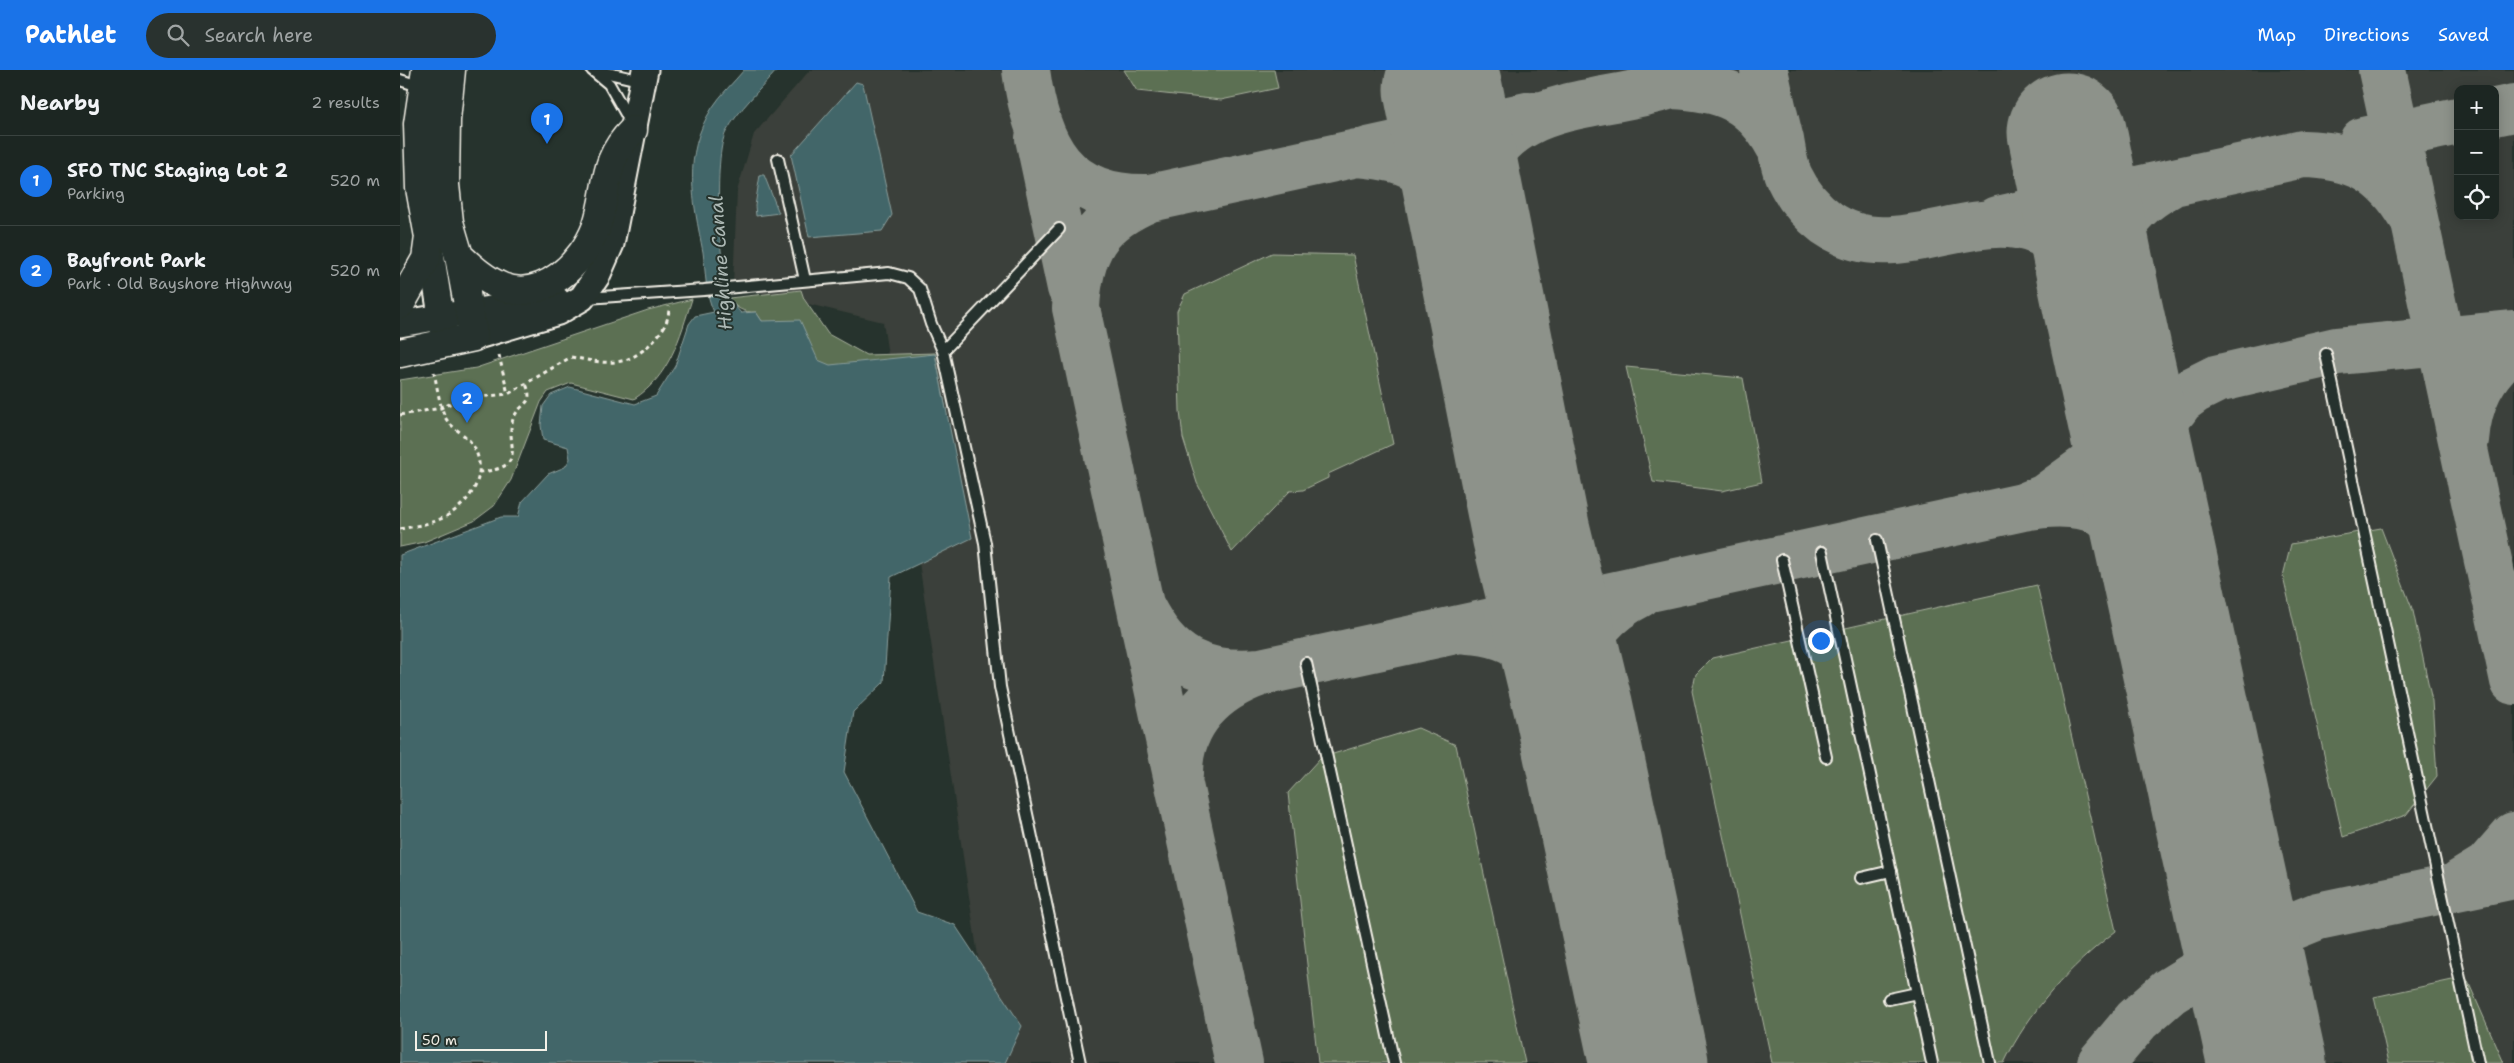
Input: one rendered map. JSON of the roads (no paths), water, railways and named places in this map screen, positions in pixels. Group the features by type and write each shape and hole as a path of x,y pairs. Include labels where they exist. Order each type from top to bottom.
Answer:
{"main road":[{"path":"400,353 443,331 472,325 459,256 449,222 445,185 445,142 451,70"},
{"path":"416,79 439,106 445,142"},
{"path":"400,305 426,259 429,237 411,123 416,79"},
{"path":"459,256 489,281 504,288 519,291 541,286 563,275 577,262 593,234 608,169 618,148 633,130"}],"street":[{"path":"472,325 558,312 582,298 598,276 611,244 644,76"},
{"path":"400,324 443,331 429,237"}],"lane":[{"path":"593,70 644,76"},
{"path":"593,70 615,94 633,130"},
{"path":"778,159 805,280"},
{"path":"943,351 1059,229"},
{"path":"582,298 704,290 889,273 908,278 920,289 943,351 984,543 1000,687 1080,1063"},
{"path":"2326,354 2478,1063"},
{"path":"1877,540 1990,1063"},
{"path":"1822,552 1932,1063"},
{"path":"1782,560 1826,757"},
{"path":"1306,663 1394,1063"},
{"path":"1861,878 1891,871"},
{"path":"1889,999 1917,993"}],"water":[{"name":"Highline Canal","path":"744,70 777,70 737,115 726,132 722,145 719,188 720,241 725,285 730,300 741,313 756,312 762,321 800,320 818,360 830,365 935,354 972,538 891,577 884,682 853,712 844,772 917,912 955,925 1022,1026 1005,1063 400,1063 400,555 501,517 518,517 522,502 548,474 565,467 570,459 568,447 543,440 541,425 543,406 551,395 570,387 635,404 656,396 675,366 689,324 695,316 714,312 707,291 703,252 696,214 692,178 693,161 703,126 712,108"},
{"path":"856,82 863,84 892,215 882,231 809,237 791,155"},
{"path":"760,175 764,175 779,213 756,216 755,206"}],"place":[{"name":"SFO TNC Staging Lot 2","path":"547,144"},
{"name":"Bayfront Park","path":"467,423"}]}
